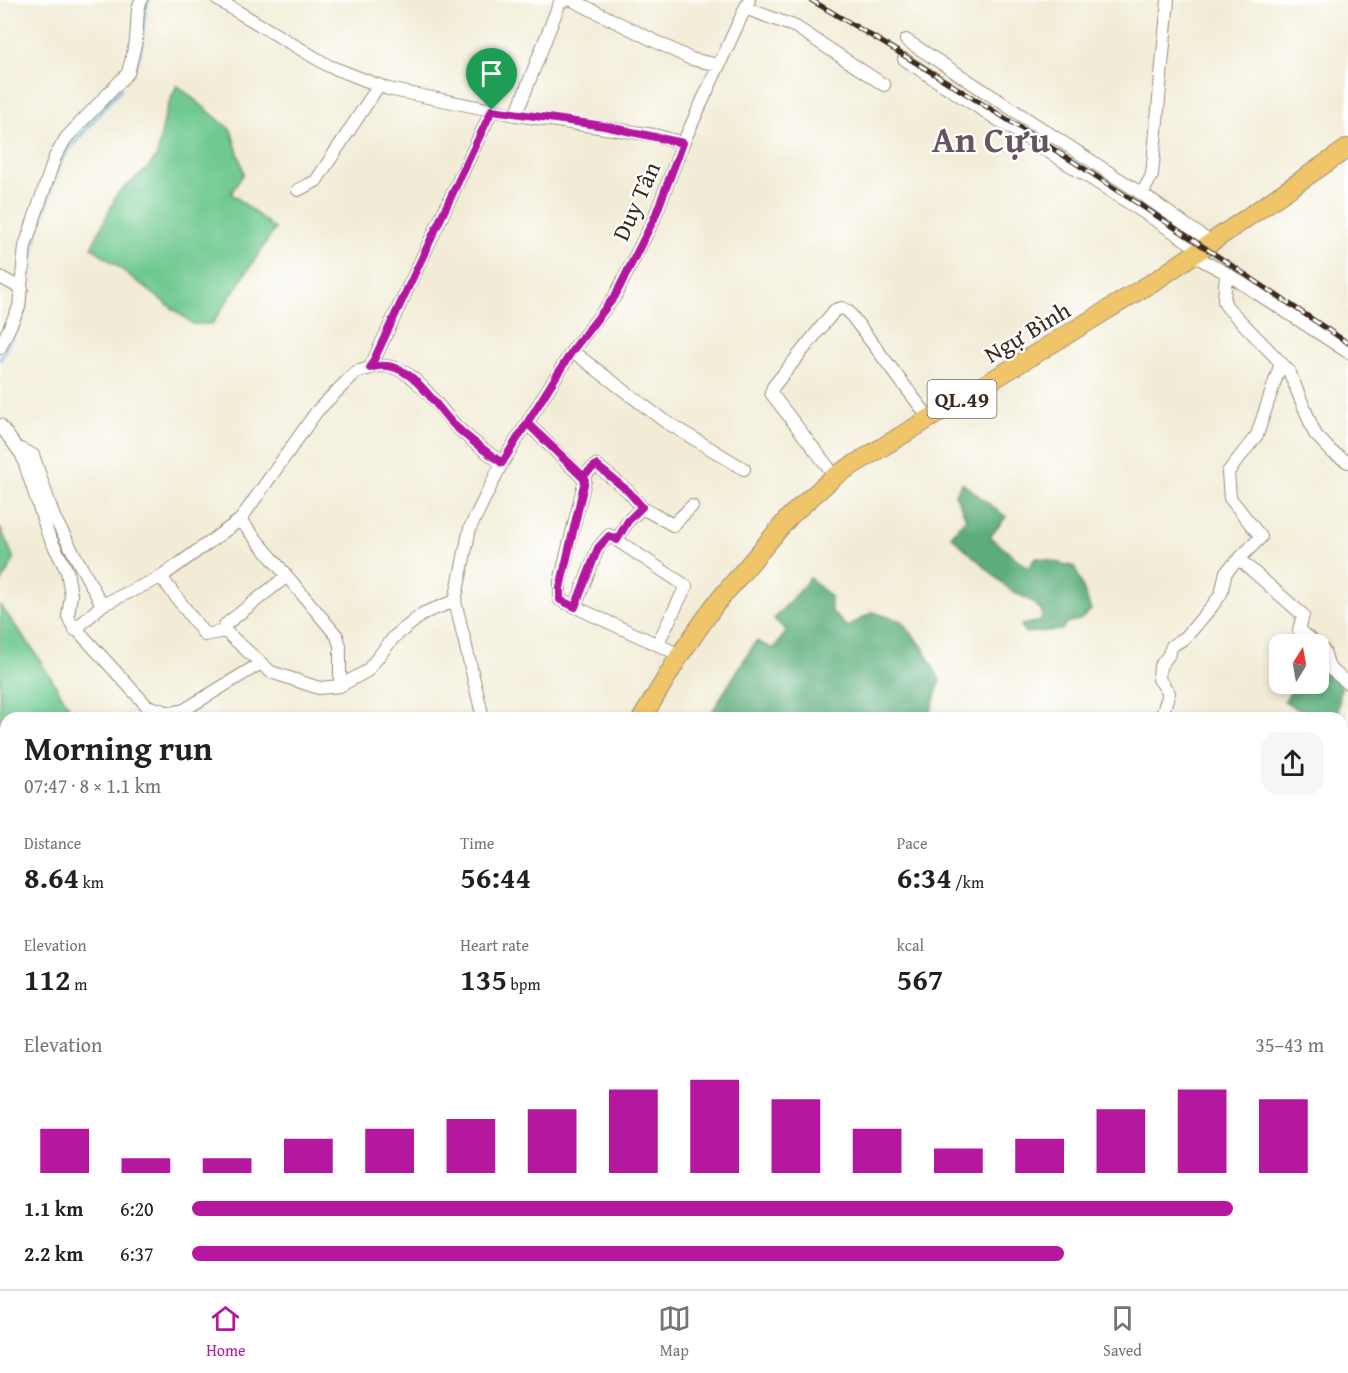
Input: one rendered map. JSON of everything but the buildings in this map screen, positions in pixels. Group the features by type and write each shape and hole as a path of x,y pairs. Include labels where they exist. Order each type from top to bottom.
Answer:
{"highway":[{"name":"Ngự Bình","path":"646,712 680,654 714,606 790,516 835,476 1158,279 1348,148"}],"street":[{"path":"0,348 19,308 27,238 55,157 66,138 128,73 136,41 138,9 141,0"},
{"name":"Duy Tân","path":"218,0 329,66 379,86 516,115 604,126 683,143 654,219 615,296 572,351 502,463 470,528 455,601 482,712"},
{"path":"516,115 560,2 567,0"},
{"path":"572,0 691,59 719,65"},
{"path":"1142,194 1152,175 1168,0"},
{"path":"683,143 747,4 796,27 884,85"},
{"path":"906,40 1142,194 1226,273 1348,352"},
{"path":"904,59 1200,248"},
{"path":"298,190 316,181 379,86"},
{"path":"370,368 492,110"},
{"path":"1226,273 1224,301 1227,307 1289,371 1314,434 1332,452 1348,462"},
{"path":"0,277 22,289"},
{"path":"835,476 771,393 773,387 835,310 842,308 848,311 929,418"},
{"path":"572,351 663,420 744,469"},
{"path":"1163,712 1168,693 1159,679 1160,666 1172,646 1186,637 1221,594 1226,573 1261,537 1230,498 1228,472 1257,435 1281,363"},
{"path":"75,630 102,605 161,577 240,520 317,411 357,372 378,365 412,377 467,437 502,463"},
{"path":"527,423 583,476"},
{"path":"0,425 18,448 48,534 67,572 71,595 68,616 75,630 147,706 159,711 184,710 261,663"},
{"path":"18,448 33,455 54,517 102,605"},
{"path":"680,654 560,600 560,582 583,476 596,465 628,491 642,507 673,525 692,506"},
{"path":"617,540 628,521 642,507"},
{"path":"240,520 337,636 340,646 340,686"},
{"path":"575,607 598,548 609,536 686,586 658,643"},
{"path":"1239,559 1303,615 1299,630 1304,634"},
{"path":"287,576 225,625 225,631 271,672 319,688 340,686 367,671 394,637 424,613 455,601"},
{"path":"161,577 205,635 225,631"},
{"path":"1329,668 1348,683"}],"green space":[{"path":"177,85 231,130 244,173 231,193 275,229 212,324 193,324 92,247 117,194 147,169 157,156 166,111"},
{"path":"962,483 1006,517 990,537 1028,568 1036,557 1075,567 1091,610 1080,620 1066,623 1062,630 1025,633 1021,625 1041,621 1042,611 1031,601 1010,590 951,536 966,518 955,494"},
{"path":"0,527 14,559 0,585"},
{"path":"810,578 831,597 831,611 847,627 873,612 901,621 922,646 940,680 931,712 712,712 756,641 773,649 787,631 774,619"},
{"path":"0,605 34,651 72,712 0,712"},
{"path":"1329,669 1343,674 1337,712 1303,712 1284,702 1289,694 1329,694"}],"waterway":[{"path":"132,73 140,55 146,6 149,0"},
{"path":"0,360 24,311 35,240 59,165 69,149 121,88"}],"railway":[{"path":"811,0 1015,124 1348,343"}],"district":[{"name":"An Cựu","path":"991,138"}],"route":[{"path":"492,110 370,368 378,365 399,370 412,377 432,396 447,417 467,437 502,463 527,423 583,476 596,465 628,491 642,507 628,521 617,540 609,536 598,548 588,568 575,607 560,600 560,582 585,480 527,423 572,351 615,296 654,219 683,143 604,126 492,110"}]}
